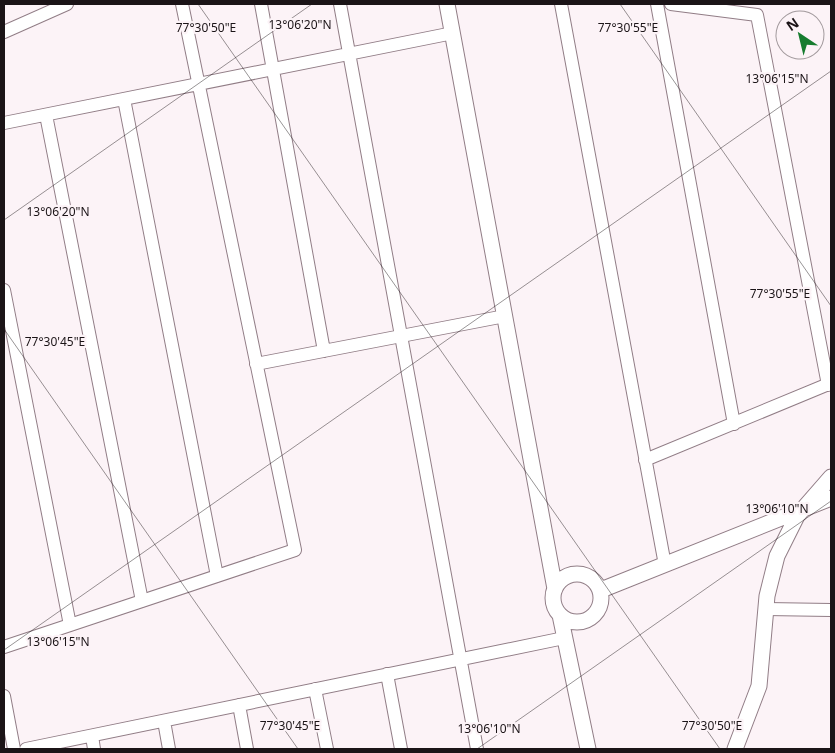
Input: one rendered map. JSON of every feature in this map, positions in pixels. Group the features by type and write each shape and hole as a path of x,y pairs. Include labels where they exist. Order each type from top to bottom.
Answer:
{"street":[{"path":"4,32 67,4"},
{"path":"4,646 295,550 182,4"},
{"path":"261,4 324,351"},
{"path":"340,4 477,749"},
{"path":"448,4 555,589"},
{"path":"561,4 665,565"},
{"path":"657,4 734,424"},
{"path":"645,460 830,384 758,15 671,4"},
{"path":"4,124 453,33"},
{"path":"124,99 218,576"},
{"path":"46,115 142,601"},
{"path":"4,290 70,624"},
{"path":"256,364 505,316"},
{"path":"735,749 759,686 767,596 777,556 797,516 831,477"},
{"path":"601,590 831,498"},
{"path":"576,574 584,574 597,583 601,590 601,605 592,618 584,622 569,621 560,615 554,606 555,589 562,579 576,574"},
{"path":"766,609 831,610"},
{"path":"560,615 588,749"},
{"path":"26,749 564,638"},
{"path":"387,674 401,749"},
{"path":"315,689 326,749"},
{"path":"4,696 14,749"},
{"path":"239,705 247,749"},
{"path":"164,720 169,749"},
{"path":"92,736 94,749"}]}
